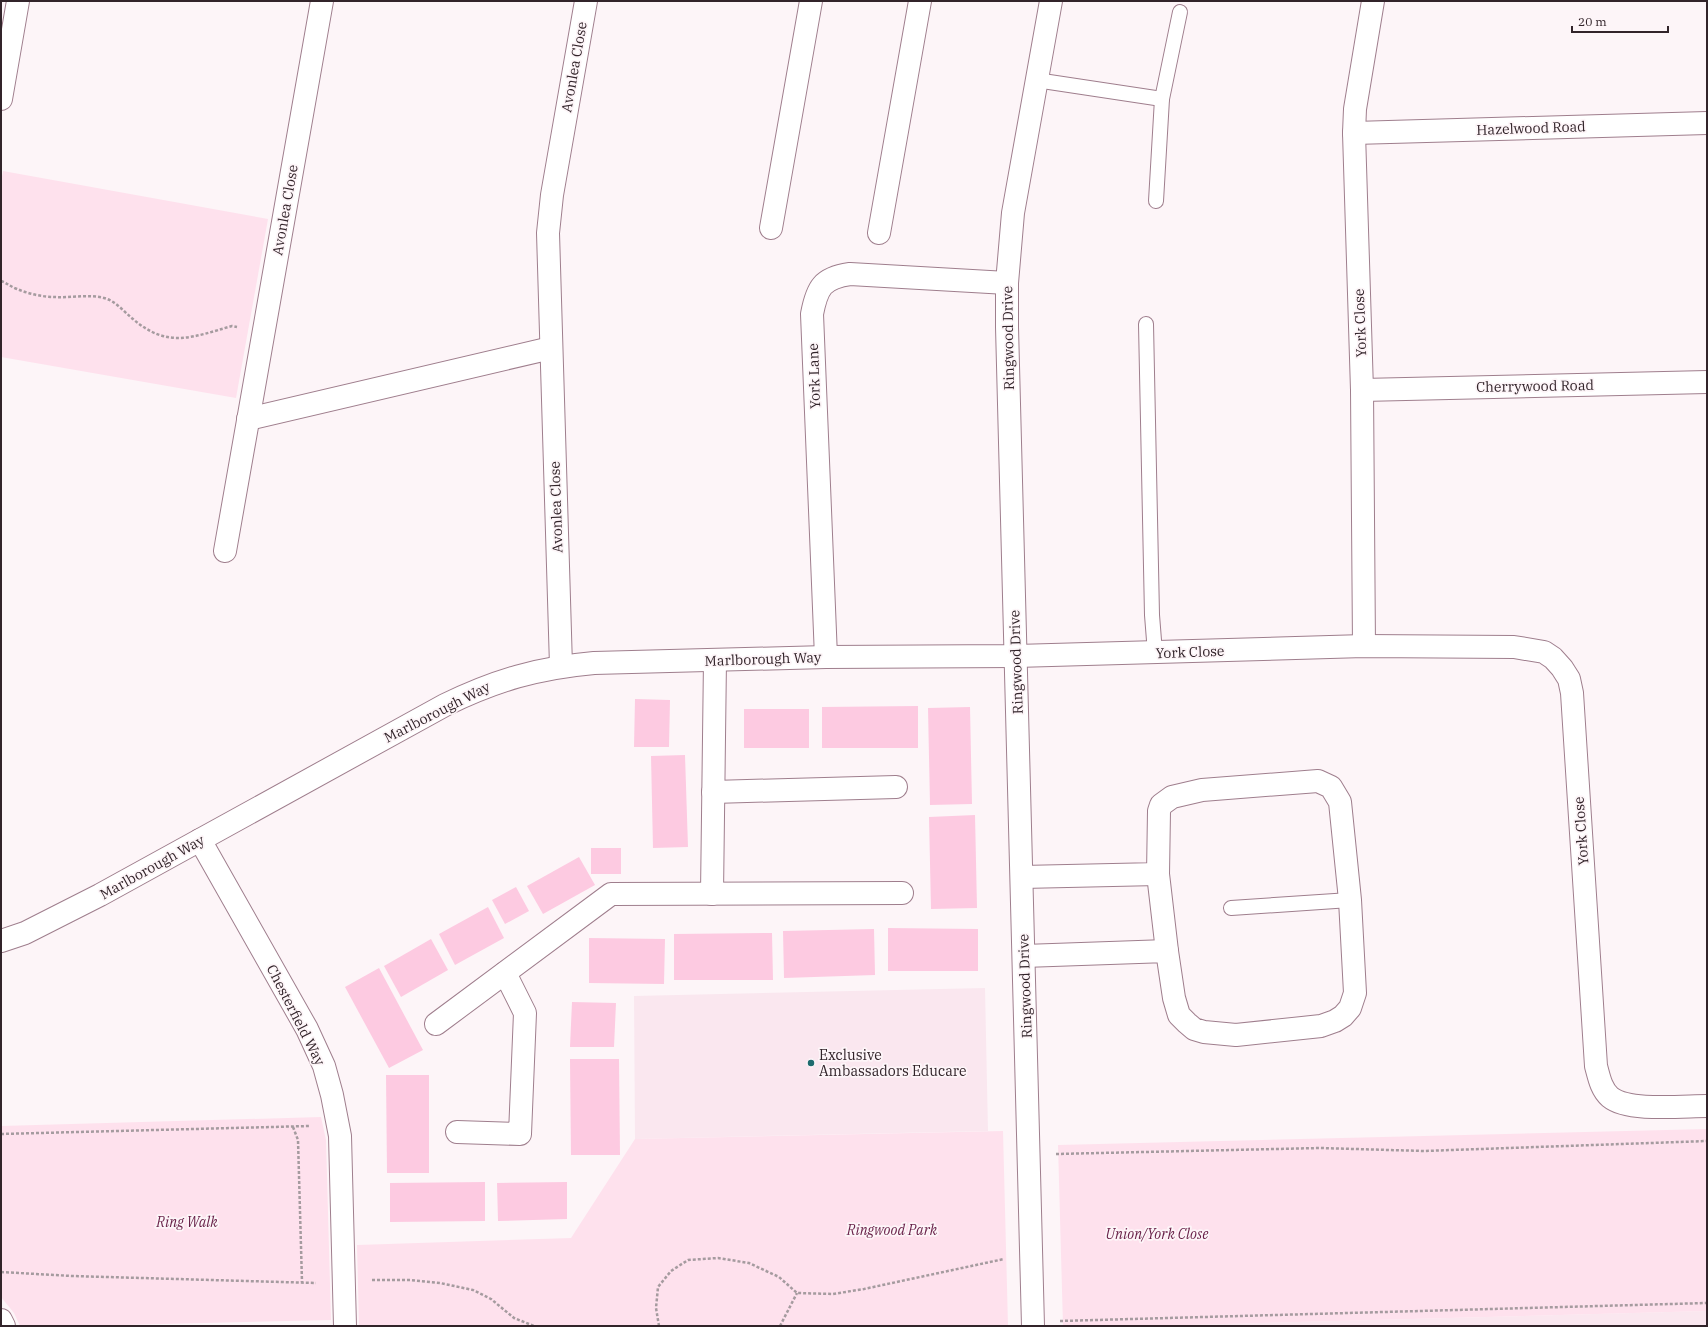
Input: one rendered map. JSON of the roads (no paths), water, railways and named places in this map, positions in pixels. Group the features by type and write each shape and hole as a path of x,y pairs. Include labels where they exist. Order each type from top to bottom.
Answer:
{"street":[{"path":"1,99 18,1"},
{"name":"Avonlea Close","path":"225,551 322,1"},
{"name":"Avonlea Close","path":"562,666 548,233 552,196 586,1"},
{"path":"771,228 811,1"},
{"path":"879,233 920,1"},
{"name":"Ringwood Drive","path":"1033,1324 1007,283 1013,213 1051,1"},
{"name":"York Close","path":"1364,646 1362,390 1354,133 1355,109 1373,1"},
{"name":"Hazelwood Road","path":"1354,133 1707,122"},
{"name":"York Lane","path":"826,657 812,314 817,293 828,280 850,274 1007,283"},
{"path":"248,420 551,348"},
{"name":"Cherrywood Road","path":"1362,390 1707,382"},
{"name":"York Close","path":"1016,656 1364,646 1514,647 1544,652 1553,658 1562,668 1569,679 1572,694 1596,1066 1603,1088 1610,1097 1621,1104 1635,1106 1707,1106"},
{"name":"Marlborough Way","path":"1,940 25,933 100,895 438,708 469,693 508,678 562,666 594,663 826,657 1016,656"},
{"path":"712,894 715,660"},
{"path":"1318,781 1331,787 1340,802 1350,900 1354,993 1350,1008 1343,1016 1335,1021 1321,1026 1236,1035 1204,1032 1194,1029 1186,1024 1179,1014 1174,998 1158,874 1159,811 1161,804 1167,799 1202,790 1318,781"},
{"path":"713,792 896,788"},
{"name":"Chesterfield Way","path":"200,840 316,1048 332,1095 338,1126 345,1326"},
{"path":"1022,877 1158,874"},
{"path":"436,1024 611,894 902,893"},
{"path":"1024,956 1167,951"},
{"path":"458,1132 520,1134 525,1013 505,973"},
{"path":"1,1320 4,1326"}],"lane":[{"path":"1156,201 1162,99 1180,12"},
{"path":"1036,80 1162,99"},
{"path":"1146,324 1152,615 1155,653"},
{"path":"1231,908 1350,900"}],"place":[{"name":"Exclusive Ambassadors Educare","path":"811,1063"}],"park label":[{"name":"Ring Walk","path":"187,1222"},
{"name":"Ringwood Park","path":"892,1230"},
{"name":"Union/York Close","path":"1157,1234"}]}
